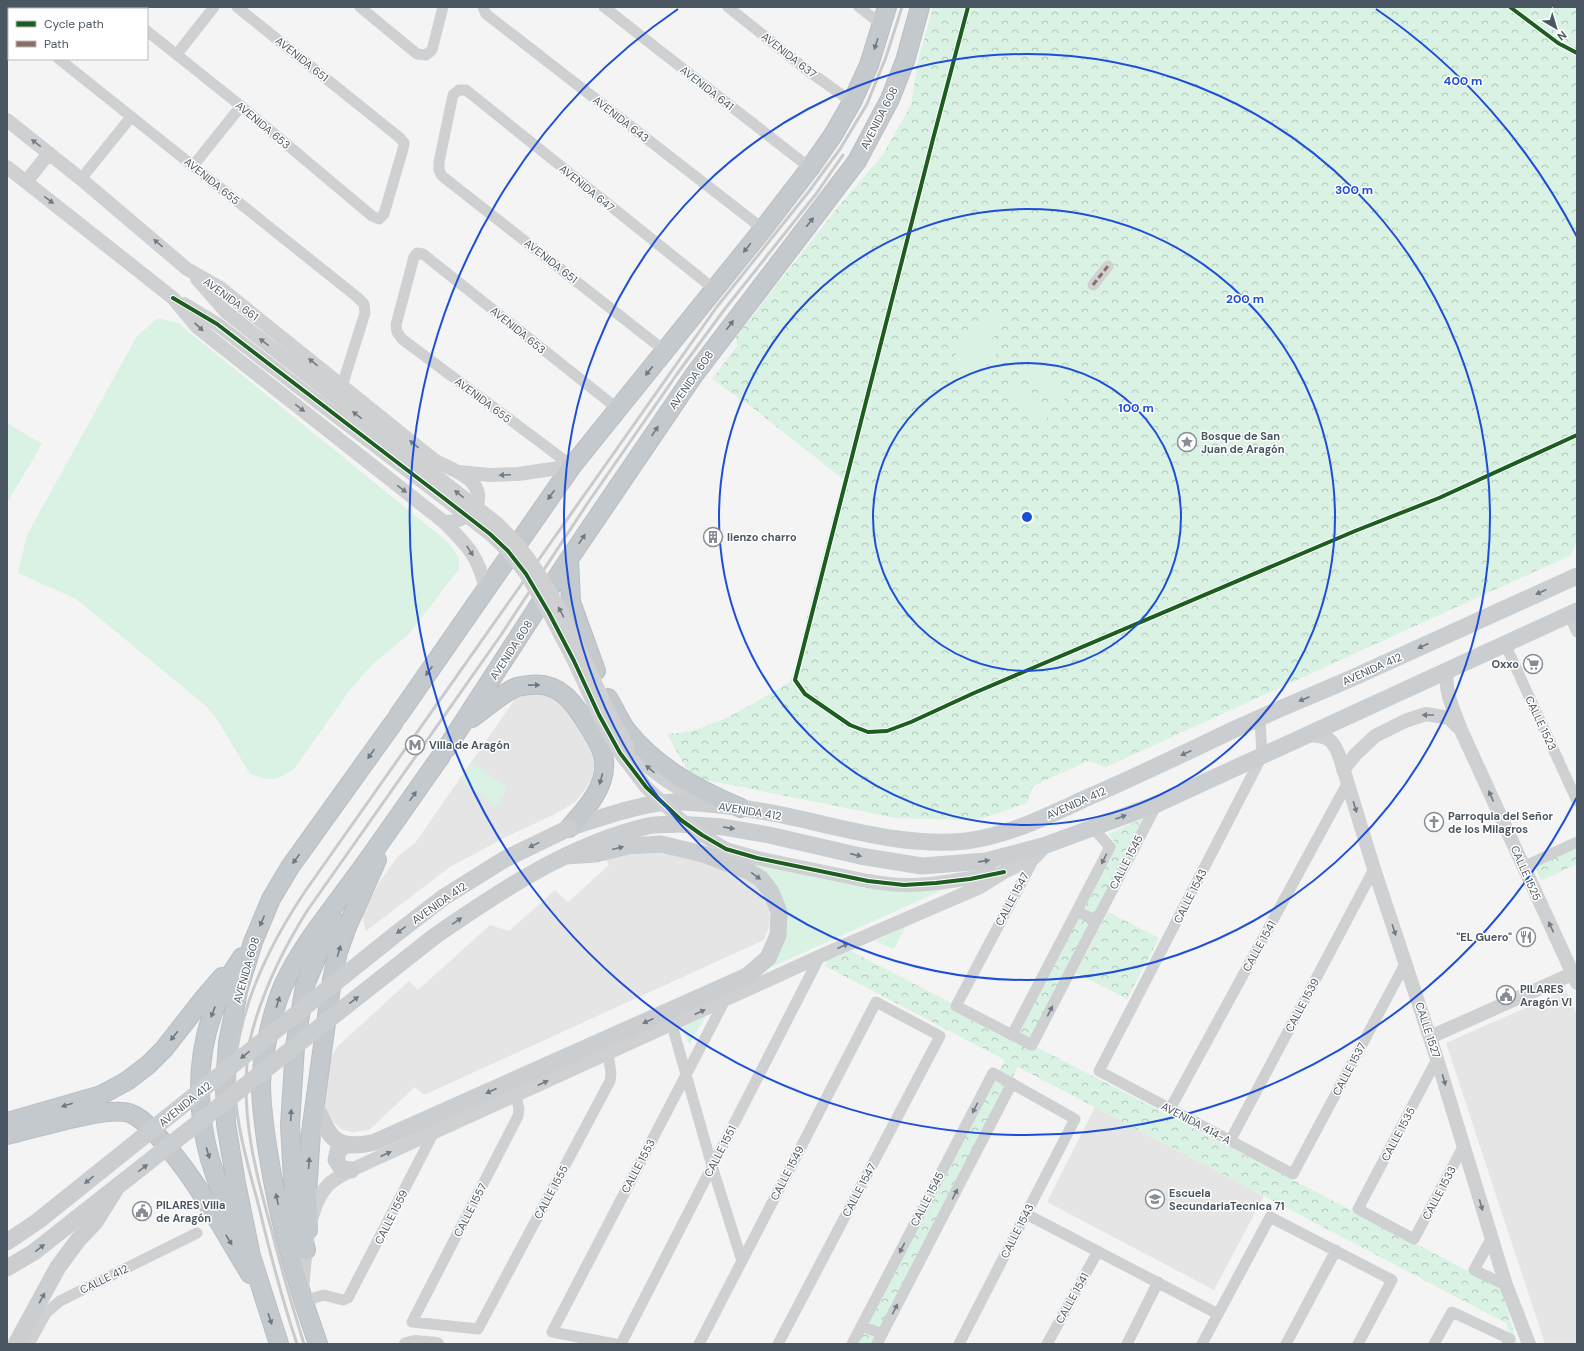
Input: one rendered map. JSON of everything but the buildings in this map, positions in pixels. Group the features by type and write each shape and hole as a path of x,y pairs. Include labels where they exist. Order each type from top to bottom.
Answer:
{"highway":[{"name":"AVENIDA 608","path":"250,1250 236,1183 226,1124 228,1043 238,991 253,942 271,899 290,867 396,719 572,466 763,229 810,168 833,135 852,102 869,65 887,7"},
{"name":"AVENIDA 608","path":"318,1344 285,1237 271,1172 262,1110 261,1084 264,1057 272,1022 283,988 299,955 321,922 351,884 463,725 569,559 694,374 857,161 890,99 905,61 920,7"},
{"path":"569,559 571,602 592,663 606,696 628,731 649,755 670,772 718,798 741,808"},
{"path":"463,725 516,687 536,684 554,688 569,699 598,742 604,760 602,776 598,789 588,807 569,828"},
{"path":"308,1230 307,1194 311,1132 316,1107 332,980 338,952 347,927 390,828"},
{"path":"306,1250 294,1198 293,1184 290,1125 295,1047 305,985 330,923 351,884"},
{"path":"7,1122 101,1095 127,1081 148,1065 164,1049 204,998 253,942"},
{"path":"253,942 221,990 209,1021 200,1070 200,1105 205,1141 216,1180 230,1212 250,1250 262,1293 279,1344"},
{"path":"7,1135 88,1115 128,1112 141,1119 165,1144 186,1171 262,1293"}],"main road":[{"name":"AVENIDA 412","path":"7,1242 44,1216 396,934 444,898 505,859 569,828 607,815 645,806 682,802 741,808 864,833 914,841 965,841 992,836 1023,826 1142,774 1260,718 1364,673 1577,576"},
{"name":"AVENIDA 412","path":"7,1268 34,1252 115,1190 435,936 484,902 520,880 566,856 623,833 650,826 676,824 723,826 769,834 860,856 922,866 986,862 1040,851 1093,828 1156,804 1573,613"},
{"path":"316,1107 326,1130 344,1146 359,1146 375,1142 747,976 768,958 778,935 779,912 770,892 760,880 748,870 704,854 660,844 628,846 596,854 566,856"},
{"path":"344,1146 338,1151 336,1160 342,1169 351,1170"},
{"path":"16,1344 58,1267 78,1240 95,1222 115,1190"}],"street":[{"path":"177,54 214,7"},
{"name":"AVENIDA 651","path":"237,7 400,138 404,143 384,214 379,219"},
{"path":"360,7 417,54 426,55 432,50 443,7"},
{"name":"AVENIDA 643","path":"484,7 486,14 763,229"},
{"name":"AVENIDA 641","path":"604,7 810,168"},
{"name":"AVENIDA 637","path":"728,7 807,70 852,102"},
{"path":"859,7 882,25"},
{"name":"AVENIDA 653","path":"148,31 241,106 372,216 379,219"},
{"name":"AVENIDA 655","path":"60,60 364,304 365,312 342,386"},
{"name":"AVENIDA 647","path":"439,170 439,162 453,95 459,90 466,90 714,290"},
{"path":"194,166 241,106"},
{"path":"81,179 132,117"},
{"name":"AVENIDA 661","path":"7,120 81,179 187,269 219,286 434,460 446,468 458,472"},
{"path":"26,182 49,153"},
{"path":"7,167 173,298 217,324 498,524 516,542 535,567 559,608 583,655 608,711 628,747 643,764 657,775 688,794 718,806"},
{"name":"AVENIDA 651","path":"439,170 442,176 665,351"},
{"name":"AVENIDA 653","path":"417,253 423,254 618,409"},
{"name":"AVENIDA 655","path":"417,253 412,264 396,325 396,332 402,339 572,466"},
{"path":"1093,285 1108,266"},
{"path":"187,269 226,312 323,398 508,551 526,574 549,613 574,661 599,715 620,753 646,787 681,820 702,835 726,849 757,858 868,882 904,885 936,884 1004,872"},
{"path":"173,298 197,327 444,522 468,546 482,574 486,589"},
{"path":"458,472 490,476 518,474 572,466"},
{"path":"444,522 456,522 467,517 475,508 477,503 476,491 471,481 458,472"},
{"path":"1573,613 1577,632"},
{"name":"CALLE 1523","path":"1505,644 1577,801"},
{"name":"CALLE 1525","path":"1447,671 1446,681 1450,700 1461,730 1575,979"},
{"path":"1344,770 1355,755 1375,736 1405,721 1426,714 1449,718 1461,730"},
{"path":"1260,718 1262,756"},
{"name":"CALLE 1527","path":"1308,735 1322,736 1330,739 1335,744 1374,869 1437,1059 1491,1239 1506,1285 1529,1344"},
{"name":"CALLE 1543","path":"1100,1071 1262,756"},
{"name":"CALLE 1541","path":"1170,1109 1348,784"},
{"name":"CALLE 1545","path":"1093,828 1110,847 1012,1036 1032,1045 1156,804"},
{"path":"1523,868 1577,842"},
{"name":"AVENIDA 412","path":"303,1297 308,1230 317,1204 331,1182 351,1170 434,1132 725,1000 980,887 1040,851"},
{"name":"CALLE 1547","path":"1012,1036 956,1006 1040,851"},
{"name":"CALLE 1539","path":"1230,1141 1374,869"},
{"path":"1077,911 1096,921"},
{"name":"CALLE 1551","path":"621,1344 819,958"},
{"name":"CALLE 1537","path":"1293,1174 1405,964"},
{"path":"1430,1037 1575,979"},
{"name":"CALLE 1553","path":"615,1344 552,1332 725,1000"},
{"name":"CALLE 1549","path":"699,1344 876,1002 940,1036"},
{"path":"672,1025 712,1166 742,1261"},
{"name":"CALLE 1547","path":"778,1344 940,1036"},
{"name":"CALLE 1555","path":"412,1322 478,1329 610,1081 611,1073 608,1053"},
{"name":"CALLE 1535","path":"1414,1239 1358,1209 1437,1059"},
{"name":"AVENIDA 414-A","path":"1100,1071 1293,1174"},
{"name":"CALLE 1545","path":"852,1344 993,1073 1012,1083 880,1339 862,1326"},
{"name":"CALLE 1543","path":"959,1344 1075,1118 1012,1083"},
{"name":"CALLE 1557","path":"412,1322 518,1116 519,1109 516,1096"},
{"name":"CALLE 1559","path":"303,1297 324,1295 346,1300 350,1296 434,1132"},
{"name":"CALLE 1533","path":"1414,1239 1463,1147"},
{"path":"1026,1214 1218,1314"},
{"path":"1202,1344 1270,1217 1392,1280 1358,1344"},
{"name":"CALLE 412","path":"29,1344 46,1313 60,1301 197,1233"},
{"path":"1491,1239 1474,1270 1506,1285"},
{"path":"1286,1344 1336,1250"},
{"name":"CALLE 1541","path":"1047,1344 1098,1251"},
{"path":"1127,1344 1158,1282"},
{"path":"1434,1344 1452,1312 1508,1341"},
{"path":"406,1344 415,1342 437,1344"}],"shaded area":[{"path":"522,689 538,689 563,700 590,738 595,758 592,778 584,791 574,803 553,815 504,838 450,867 366,931 362,915 380,881 398,856 415,843"},
{"path":"626,850 656,850 693,858 744,875 756,885 768,906 770,917 769,926 764,940 424,1095 415,1087 369,1130 353,1132 342,1130 331,1120 325,1111 324,1082 332,1055 337,1047 409,981 418,990 490,925 509,931 555,890 568,902 609,865 605,859"},
{"path":"1566,990 1577,1015 1577,1344 1545,1344 1446,1043"},
{"name":"Escuela SecundariaTecnica 71","path":"1095,1107 1264,1196 1214,1290 1047,1202"}],"green space":[{"name":"Bosque de San Juan de Aragón","path":"933,7 1577,7 1577,540 1571,555 1106,767 1088,761 1033,786 1027,803 984,818 970,820 896,818 691,777 667,734 700,728 731,716 790,682 796,664 812,596 843,479 749,405 712,379 737,346 736,337 838,207 882,156 911,105 917,65"},
{"path":"997,308 1009,318 989,342 999,350 975,380 951,360 974,331 977,333"},
{"path":"158,318 178,323 449,543 459,558 459,569 409,634 373,664 352,687 294,769 277,778 269,779 250,774 216,718 205,705 76,599 18,573 27,535 137,336"},
{"path":"1037,365 1070,392 1060,405 1026,378"},
{"path":"1017,385 1052,412 1041,425 1007,398"},
{"path":"7,423 42,444 7,503"},
{"path":"473,763 508,788 496,806 461,780"},
{"path":"1147,817 1031,1044 1501,1288 1517,1344 1510,1344 1512,1340 1506,1323 1018,1067 873,1344 856,1344 1005,1060 825,966 828,960 851,951 1017,1037 1115,849 1114,841 1108,834"},
{"path":"1577,844 1577,864 1541,881 1534,864"},
{"path":"752,864 866,886 949,887 765,970 782,931"},
{"path":"1108,912 1159,938 1127,999 1076,973"},
{"path":"905,927 894,949 875,941"},
{"path":"706,1016 689,1045 683,1027"}],"railway":[{"path":"297,1344 276,1276 244,1151 235,1094 236,1056 240,1034 253,990 271,948 306,890 716,308 810,190 840,149 867,104 886,57 902,7"},
{"path":"304,1344 260,1187 248,1126 246,1085 249,1043 260,1006 273,973 307,911 501,635 587,504 677,374 724,310 816,194 843,155"}],"marked path":[{"path":"1093,285 1108,266"}],"cycle path":[{"path":"968,7 795,680 805,694 850,725 868,732 887,731 1355,531 1439,498 1577,435"},
{"path":"1510,7 1558,43 1577,53"},
{"path":"173,298 217,324 490,534 508,551 526,574 549,613 574,661 599,715 620,753 646,787 681,820 702,835 726,849 757,858 868,881 904,885 936,883 970,879 1004,872"}],"place":[{"name":"Bosque de San Juan de Aragón","path":"1187,442"},
{"name":"lienzo charro","path":"713,537"},
{"name":"Oxxo","path":"1533,664"},
{"name":"Villa de Aragón","path":"415,745"},
{"name":"Parroquia del Señor de los Milagros","path":"1434,822"},
{"name":"\"EL Guero\"","path":"1526,937"},
{"name":"PILARES Aragón VI","path":"1506,995"},
{"name":"Escuela SecundariaTecnica 71","path":"1155,1199"},
{"name":"PILARES Villa de Aragón","path":"142,1211"}]}
